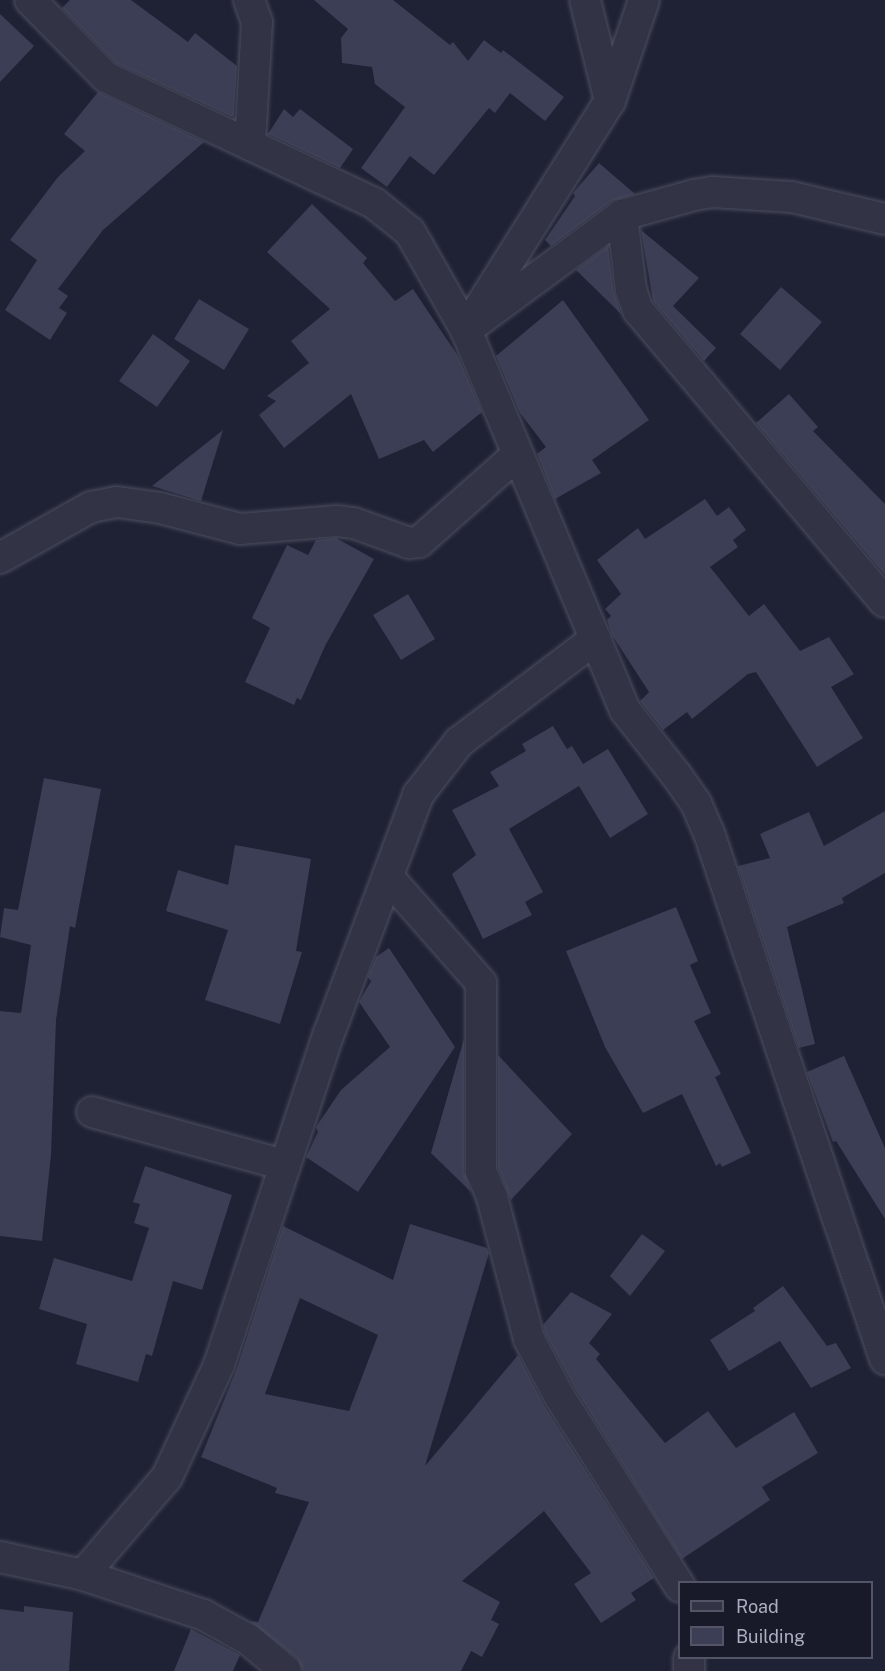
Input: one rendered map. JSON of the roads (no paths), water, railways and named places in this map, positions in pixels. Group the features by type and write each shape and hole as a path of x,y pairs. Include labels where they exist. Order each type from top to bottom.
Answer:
{"street":[{"path":"30,0 106,76 392,215 410,232 466,330 625,710 696,803 709,833 885,1359"},
{"path":"249,0 257,22 250,145"},
{"path":"585,0 610,101"},
{"path":"466,330 610,101 644,0"},
{"path":"466,330 622,215 712,192 792,197 885,219"},
{"path":"622,215 631,290 638,310 885,602"},
{"path":"0,558 91,507 117,502 160,508 240,530 337,521 354,523 409,543 418,542 518,454"},
{"path":"83,1575 167,1477 219,1365 328,1036 418,795 452,749 595,639"},
{"path":"388,877 482,983 481,1172 492,1197 529,1339 559,1395 678,1584"},
{"path":"92,1112 285,1164"},
{"path":"0,1557 83,1575 204,1615 249,1640 286,1671"}]}
